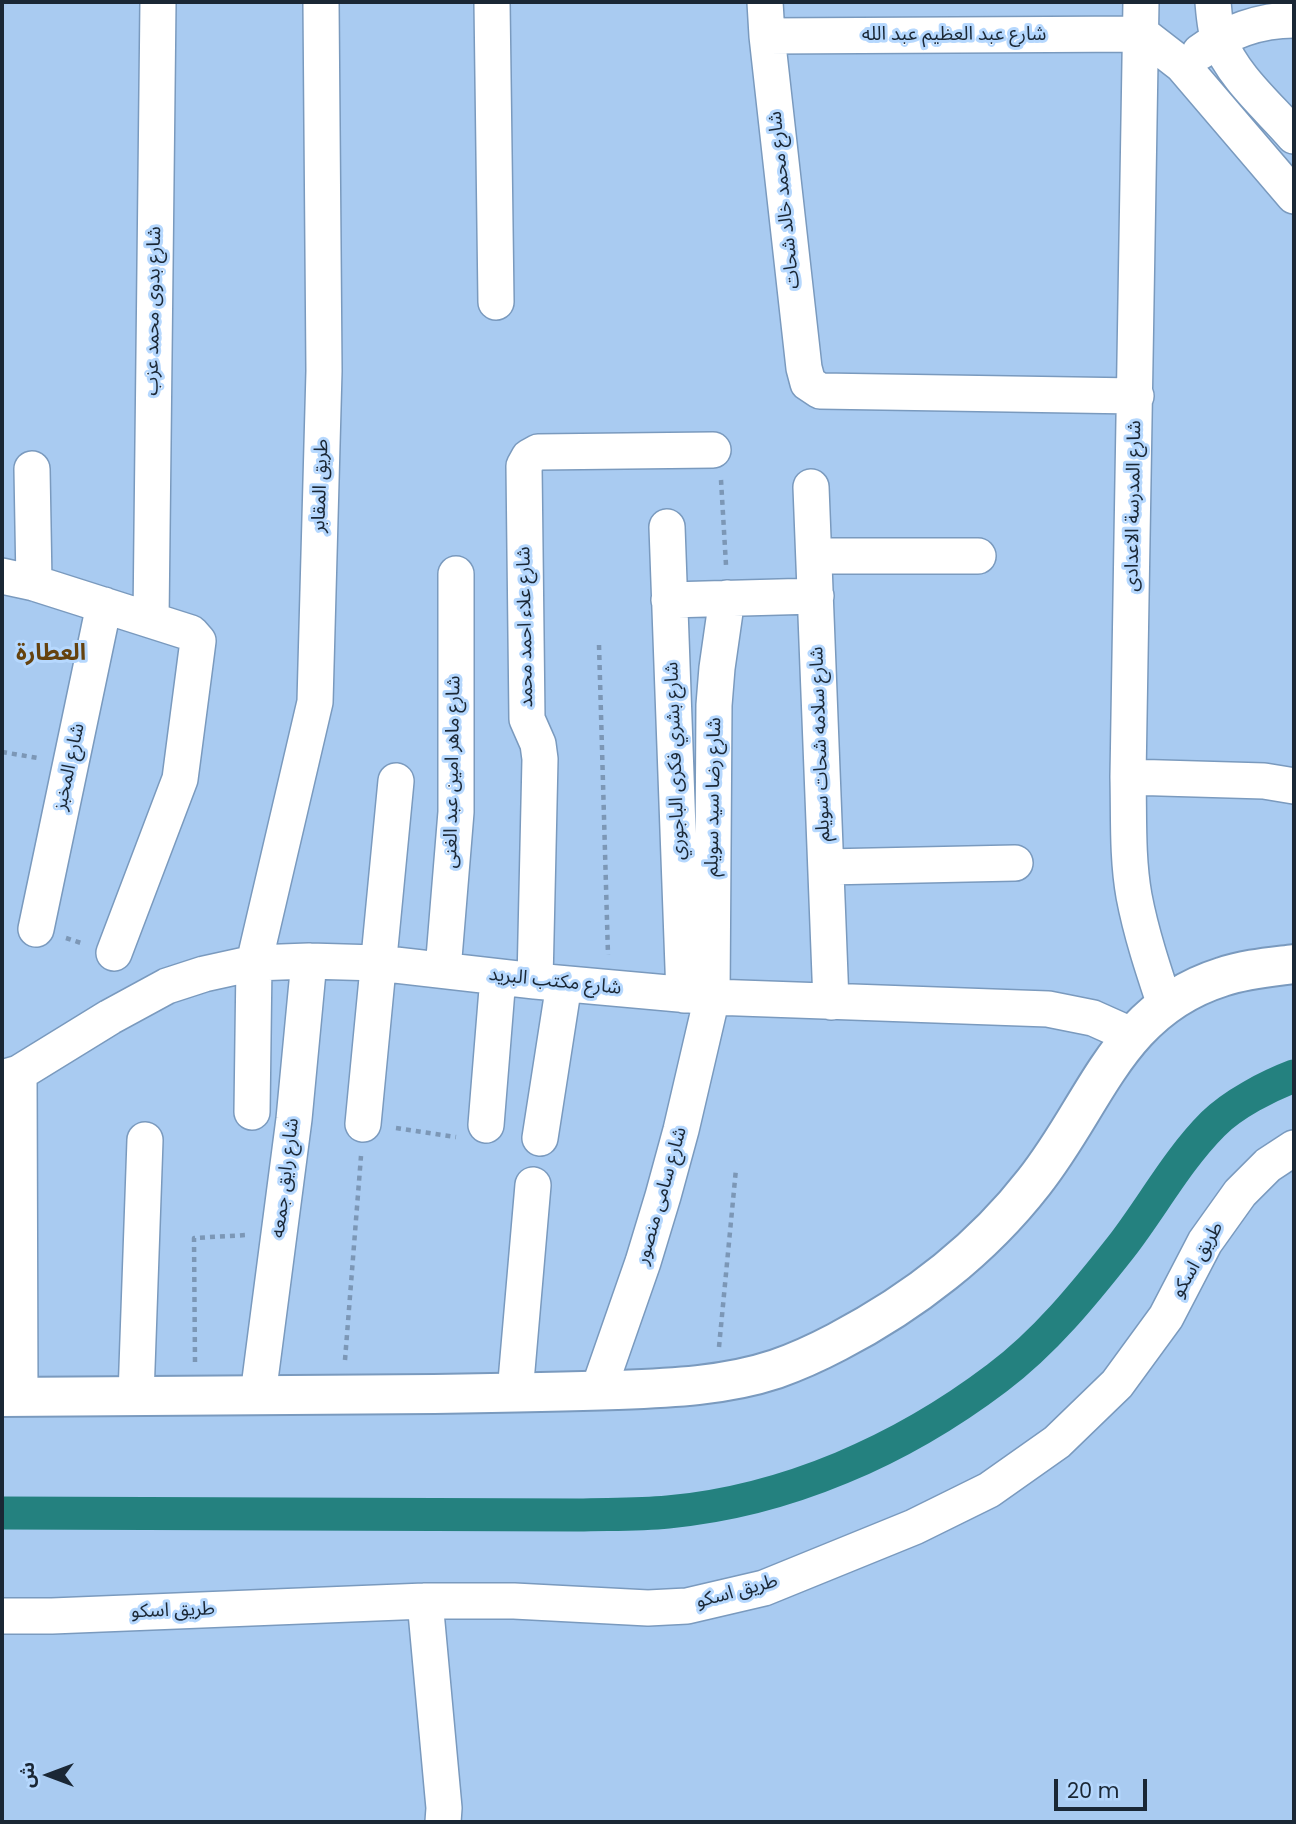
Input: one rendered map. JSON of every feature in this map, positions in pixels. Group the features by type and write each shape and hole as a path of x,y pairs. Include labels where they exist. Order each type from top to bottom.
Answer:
{"street":[{"name":"شارع بدوى محمد عزب","path":"150,620 158,2"},
{"name":"طريق المقابر","path":"252,1112 254,963 315,702 324,371 321,2"},
{"path":"492,2 496,302"},
{"name":"شارع محمد خالد شحات","path":"765,2 805,376 808,383 820,391 1136,396"},
{"path":"1213,2 1218,39 1240,74 1294,136"},
{"path":"1141,18 1294,196"},
{"name":"شارع عبد العظيم عبد الله","path":"767,36 1141,18"},
{"name":"شارع المدرسة الاعدادى","path":"1141,18 1129,835 1134,893 1146,950 1165,1005"},
{"path":"1182,65 1218,39 1262,23 1294,20"},
{"name":"شارع علاء احمد محمد","path":"540,1138 550,982 540,759 538,744 527,719 524,466 529,457 538,452 713,450"},
{"path":"32,469 18,579 191,633 197,638 199,645 180,779 114,953"},
{"name":"شارع سلامه شحات سويلم","path":"811,487 831,1002"},
{"name":"شارع بشري فكرى الباجوري","path":"667,527 669,600 698,996"},
{"path":"814,556 978,556"},
{"name":"شارع ماهر امين عبد الغنى","path":"443,970 456,812 456,574"},
{"path":"669,600 816,596"},
{"name":"شارع رضا سيد سويلم","path":"698,996 717,668 727,598"},
{"name":"شارع المخبز","path":"36,929 104,605"},
{"path":"1128,778 1264,782 1294,786"},
{"path":"363,1124 396,781"},
{"path":"826,867 1015,863"},
{"name":"شارع مكتب البريد","path":"11,1075 167,986 204,974 254,963 309,961 378,963 698,996 1048,1009 1093,1018 1131,1035"},
{"name":"شارع رايق جمعه","path":"258,1395 294,1119 309,961"},
{"path":"11,1075 11,1397 515,1393 598,1391 716,1383 776,1369 835,1343 891,1312 943,1274 991,1231 1034,1183 1131,1035 1165,1005 1193,988 1224,976 1294,964"},
{"path":"486,1125 498,977"},
{"name":"شارع سامى منصور","path":"598,1391 643,1262 685,1117 698,996"},
{"path":"136,1396 145,1140"},
{"name":"طريق اسكو","path":"2,1616 425,1601 514,1601 648,1608 687,1605 764,1588 914,1527 989,1490 1057,1442 1117,1384 1166,1317 1205,1242 1240,1193 1268,1165 1294,1148"},
{"path":"515,1393 533,1185"},
{"path":"425,1601 444,1808 443,1822"}],"path":[{"path":"713,450 720,458 727,598"},
{"path":"599,645 609,988"},
{"path":"36,929 114,953"},
{"path":"342,1395 363,1124 471,1139 480,1138 486,1125"},
{"path":"716,1383 736,1168"},
{"path":"195,1396 194,1238 279,1233"}],"waterway":[{"path":"2,1513 645,1514 712,1506 799,1484 842,1468 922,1428 1015,1364 1048,1333 1093,1282 1188,1153 1213,1124 1251,1096 1294,1076"}],"district":[{"name":"العطارة","path":"51,654"}]}
